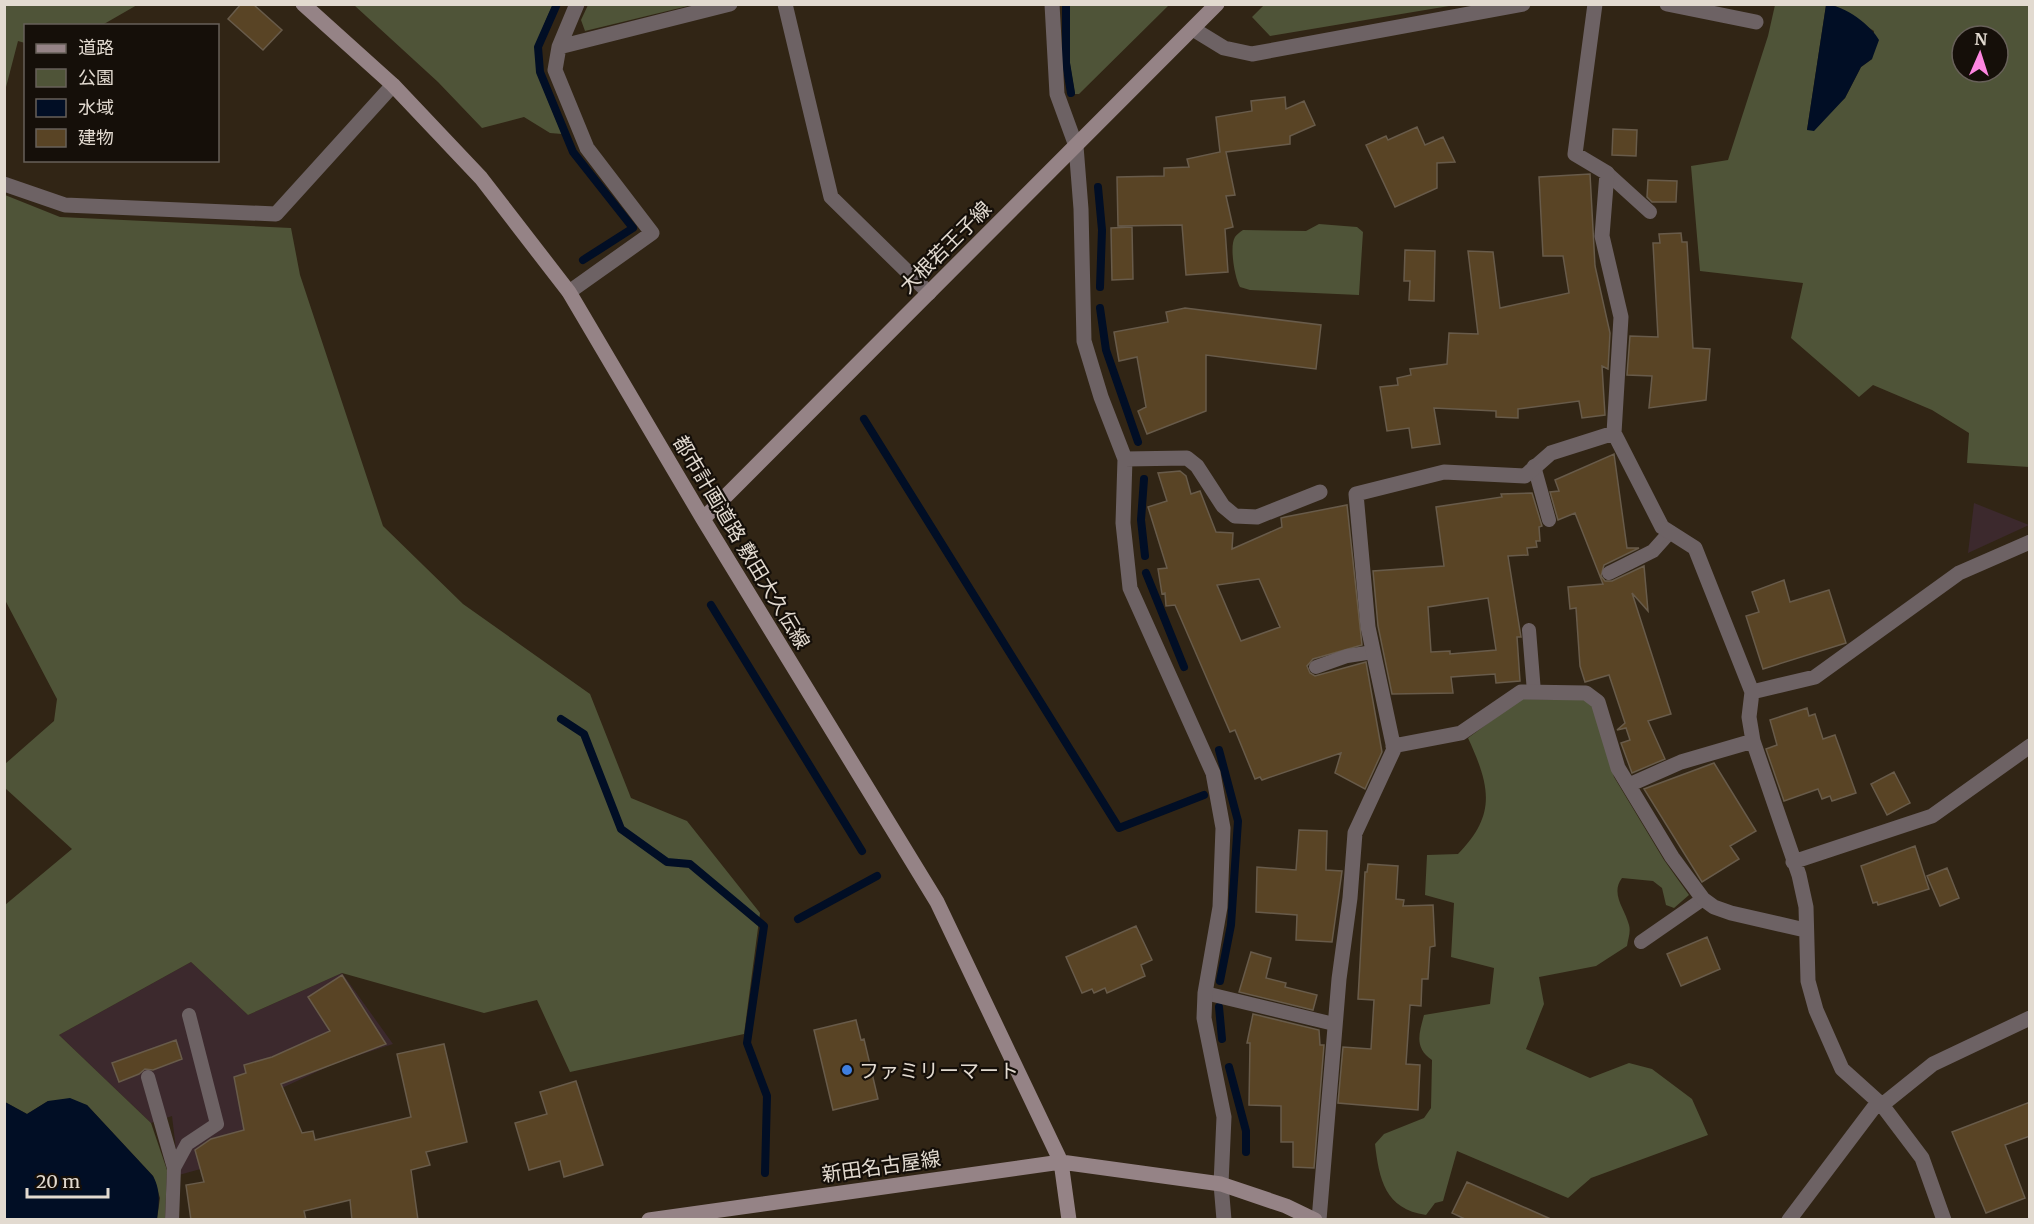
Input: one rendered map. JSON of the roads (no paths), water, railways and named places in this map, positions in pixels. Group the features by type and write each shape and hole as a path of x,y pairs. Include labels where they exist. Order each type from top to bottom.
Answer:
{"street":[{"name":"都市計画道路 敷田大久伝線","path":"303,4 393,85 481,177 569,292 703,519 937,902 1061,1162"},
{"path":"569,292 652,233 587,148 555,70 559,47 577,4"},
{"path":"559,47 730,4"},
{"path":"785,4 831,197 929,293"},
{"path":"1052,4 1057,94 1076,146 1081,208 1084,341 1125,459 1123,523 1130,588 1213,773 1223,828 1220,907 1204,993 1204,1018 1224,1117 1221,1185 1224,1220"},
{"name":"大根若王子線","path":"703,519 1217,4"},
{"path":"1193,29 1224,48 1252,54 1523,4"},
{"path":"1595,4 1575,154 1607,173 1602,236 1621,317 1614,433 1662,526 1695,548 1752,692 1749,717 1753,741 1806,906 1808,981 1816,1010 1842,1069 1880,1104 1923,1158 1944,1220"},
{"path":"1666,4 1756,22"},
{"path":"4,184 65,205 276,213 393,85"},
{"path":"1317,1220 1334,1024 1356,833 1393,746 1368,627 1356,494 1443,472 1525,476 1551,453 1614,433"},
{"path":"1125,459 1187,458 1197,466 1223,506 1235,516 1257,517 1320,492"},
{"path":"1752,692 1815,677 1959,573 2030,542"},
{"path":"1393,746 1461,733 1521,692 1586,693 1598,702 1618,768 1672,857 1703,899 1714,907 1731,913 1805,930"},
{"path":"1629,785 1681,762 1753,741"},
{"path":"1793,862 1932,816 2030,746"},
{"path":"1789,1220 1880,1104 1933,1064 2030,1018"},
{"path":"1061,1162 1069,1220"},
{"name":"新田名古屋線","path":"649,1220 1061,1162 1221,1185 1286,1206 1317,1220"}],"lane":[{"path":"1607,173 1650,212"},
{"path":"1534,466 1549,520"},
{"path":"1609,573 1653,551 1671,532"},
{"path":"1529,630 1534,692"},
{"path":"1316,667 1347,656 1373,652"},
{"path":"1641,942 1703,899"},
{"path":"1204,993 1334,1024"},
{"path":"174,1168 188,1144 217,1124 189,1015"},
{"path":"148,1077 174,1168 172,1220"}],"water":[{"path":"1826,5 1840,8 1856,16 1870,28 1879,40 1872,59 1861,67 1845,98 1814,131 1807,130"},
{"path":"70,1098 87,1105 153,1176 159,1202 157,1219 5,1219 5,1102 27,1114 48,1101"}],"waterway":[{"path":"557,4 538,47 540,72 573,152 633,228 583,260"},
{"path":"1066,4 1066,63 1071,93"},
{"path":"1098,187 1102,230 1100,287"},
{"path":"1100,308 1106,350 1138,442"},
{"path":"864,419 1119,828 1204,795"},
{"path":"1144,479 1141,520 1145,556"},
{"path":"1146,573 1184,667"},
{"path":"711,605 862,851"},
{"path":"561,719 584,734 621,829 667,862 690,864 764,926 747,1043 767,1096 765,1173"},
{"path":"1219,750 1238,821 1231,925 1220,981"},
{"path":"798,919 877,876"},
{"path":"1219,1007 1222,1039"},
{"path":"1229,1067 1246,1131 1246,1152"}],"place":[{"name":"ファミリーマート","path":"847,1070"}]}
